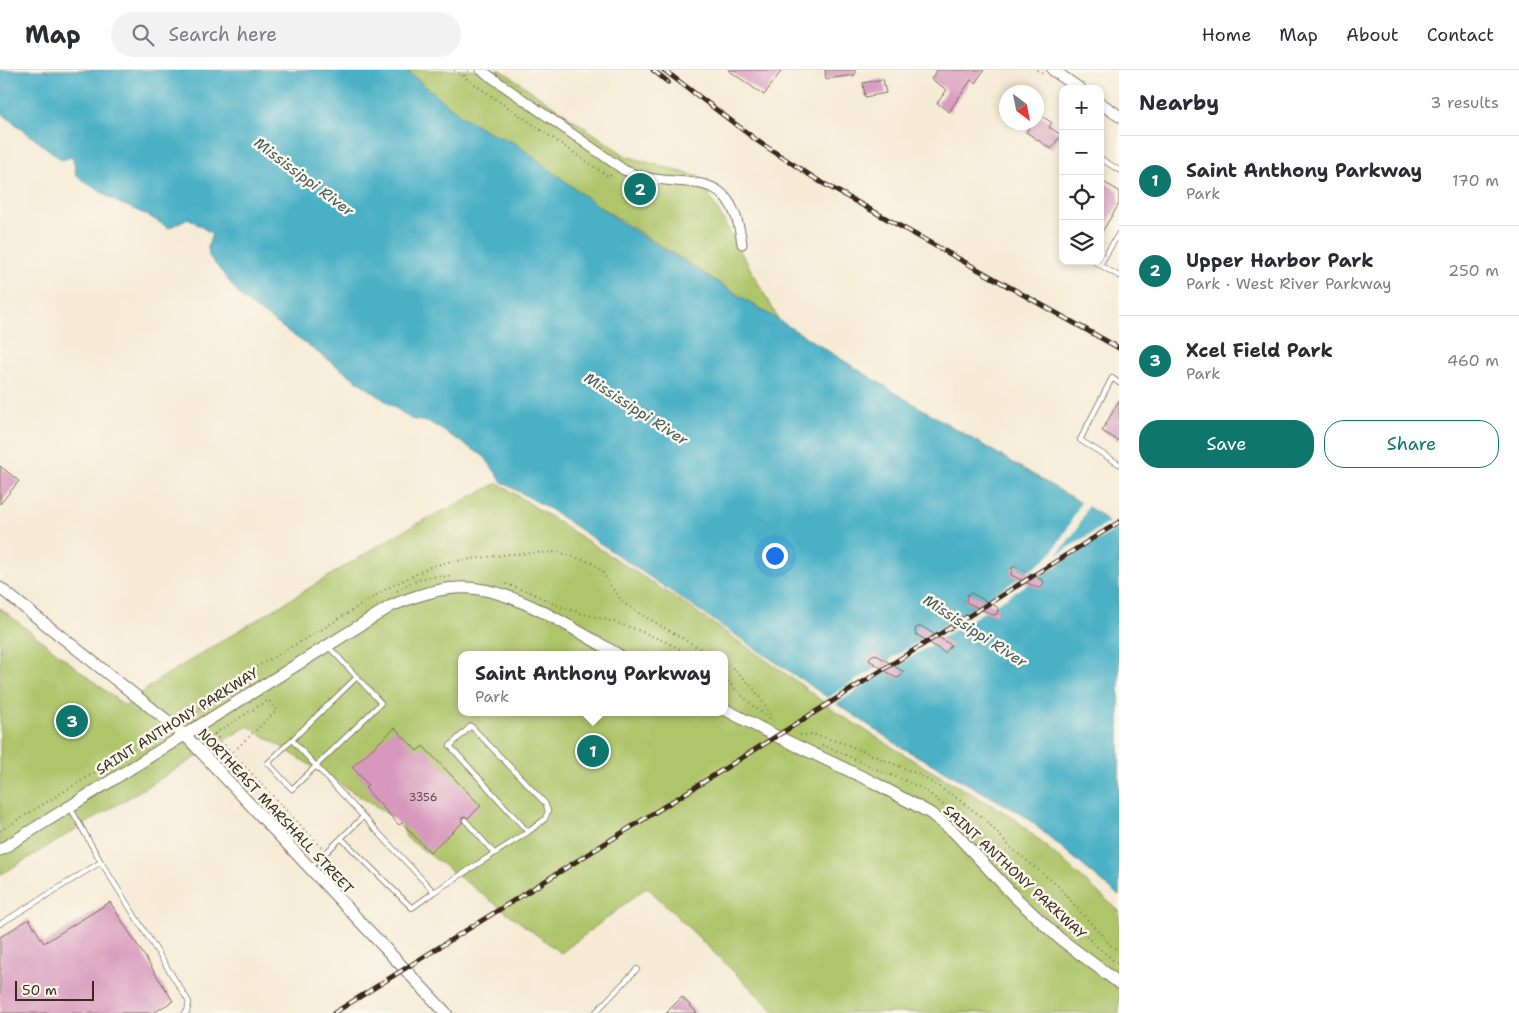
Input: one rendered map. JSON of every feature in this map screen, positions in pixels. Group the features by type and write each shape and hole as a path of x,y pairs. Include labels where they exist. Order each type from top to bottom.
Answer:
{"street":[{"path":"481,70 624,170 644,178 709,185 724,195 732,206 740,226 742,244"},
{"path":"1053,70 1074,85"},
{"path":"1104,106 1119,116"},
{"name":"NORTHEAST MARSHALL STREET","path":"0,588 184,734 446,1013"},
{"name":"SAINT ANTHONY PARKWAY","path":"0,850 391,606 432,591 459,588 482,589 506,594 612,651"},
{"name":"SAINT ANTHONY PARKWAY","path":"728,711 873,782 930,813 954,832 1015,897 1059,938 1119,983"}],"lane":[{"path":"1104,161 1119,170"},
{"path":"1104,258 1119,233"},
{"path":"1100,265 1119,276"},
{"path":"1119,382 1112,378 1080,440 1119,464"},
{"path":"327,645 357,677 381,703 292,789 268,763 357,677"},
{"path":"341,838 412,908 528,832 544,819 548,811 545,803 471,726 450,746 528,832"},
{"path":"292,740 434,892"},
{"path":"70,806 101,862 189,1002 188,1012 185,1013"},
{"path":"309,868 363,817"},
{"path":"466,820 494,853"},
{"path":"0,924 101,862"},
{"path":"595,1013 637,969"}],"path":[{"path":"454,70 609,177"},
{"path":"464,77 469,70"},
{"path":"199,710 207,700 235,679 321,630 386,589 430,566 511,554 558,552 593,564 603,573 623,602 705,651"},
{"path":"397,591 418,579 436,576 455,577"},
{"path":"500,582 532,593 563,608 608,620 647,634 683,651"},
{"path":"728,664 740,672 754,688 774,722 728,682"},
{"path":"205,736 214,734 268,700 277,710 232,753"},
{"path":"185,718 216,702"},
{"path":"214,734 326,853"},
{"path":"800,735 812,734 844,743 918,774 955,797 985,819 1010,847 1057,885 1109,944 1119,951"},
{"path":"0,831 154,735"}],"green space":[{"path":"406,70 501,70 626,156 699,177 780,322 591,201 515,143 490,133 460,115"},
{"path":"498,483 685,604 796,681 836,712 921,765 1014,818 1119,911 1119,1013 776,1013 647,887 561,953 406,837 402,823 248,726 0,875 0,608 125,706 158,680 401,532"}],"water":[{"name":"Mississippi River","path":"0,70 406,70 460,115 490,133 515,143 624,224 907,400 1098,513 1119,533 1119,896 1022,814 901,747 548,508 502,482 485,457 431,423 411,419 244,300 209,256 208,246 212,234 188,218 169,228 147,215 117,202 85,182 76,174 73,159 70,157 62,160 0,112","holes":["1016,566 1042,580 1044,582 1042,587 1038,588 1011,575 1012,568","971,593 997,607 997,614 993,615 966,602 965,598","917,628 950,646 946,652 943,651 916,634","875,654 902,670 903,673 900,677 896,678 871,661 870,658"]}],"pier":[{"path":"1082,500 1089,504 1077,529 1057,555 1111,521 1118,528 1035,579 1025,574 1051,554"},
{"path":"1021,577 1031,582 991,607 983,602"},
{"path":"978,605 987,610 938,640 929,635"},
{"path":"925,637 934,643 893,668 885,663"},
{"path":"881,665 889,670 834,705 826,699"}],"building":[{"path":"728,70 782,70 764,95"},
{"path":"825,70 855,70 855,75 826,79"},
{"path":"937,70 984,70 975,83 971,80 949,112 937,103 947,90 931,79"},
{"path":"883,79 886,93 865,97 863,83"},
{"path":"1044,117 1052,123 1049,127 1059,134 1059,138 1051,149 1026,132 1027,130 1044,130"},
{"path":"1104,182 1119,191 1119,204 1104,228"},
{"path":"1119,400 1119,441 1102,431"},
{"path":"0,466 19,481 0,504"},
{"path":"1016,566 1042,580 1044,582 1042,587 1038,588 1011,575 1012,568"},
{"path":"971,593 997,607 997,614 993,615 966,602 967,595"},
{"path":"921,626 951,645 945,653 916,634 916,628"},
{"path":"875,654 904,672 900,677 896,678 869,660"},
{"path":"395,728 417,751 423,746 481,806 468,818 462,817 462,823 430,852 402,823 399,825 365,788 368,785 352,767"},
{"path":"110,902 173,1001 153,1013 0,1013 0,937 29,919 44,943"},
{"path":"682,997 697,1013 666,1013"}],"railway":[{"path":"653,70 668,82"},
{"path":"664,70 759,142 819,181 1119,348"},
{"path":"334,1013 1119,522"}],"place":[{"name":"Upper Harbor Park","path":"640,189"},
{"name":"Xcel Field Park","path":"72,721"},
{"name":"Saint Anthony Parkway","path":"593,751"}]}
